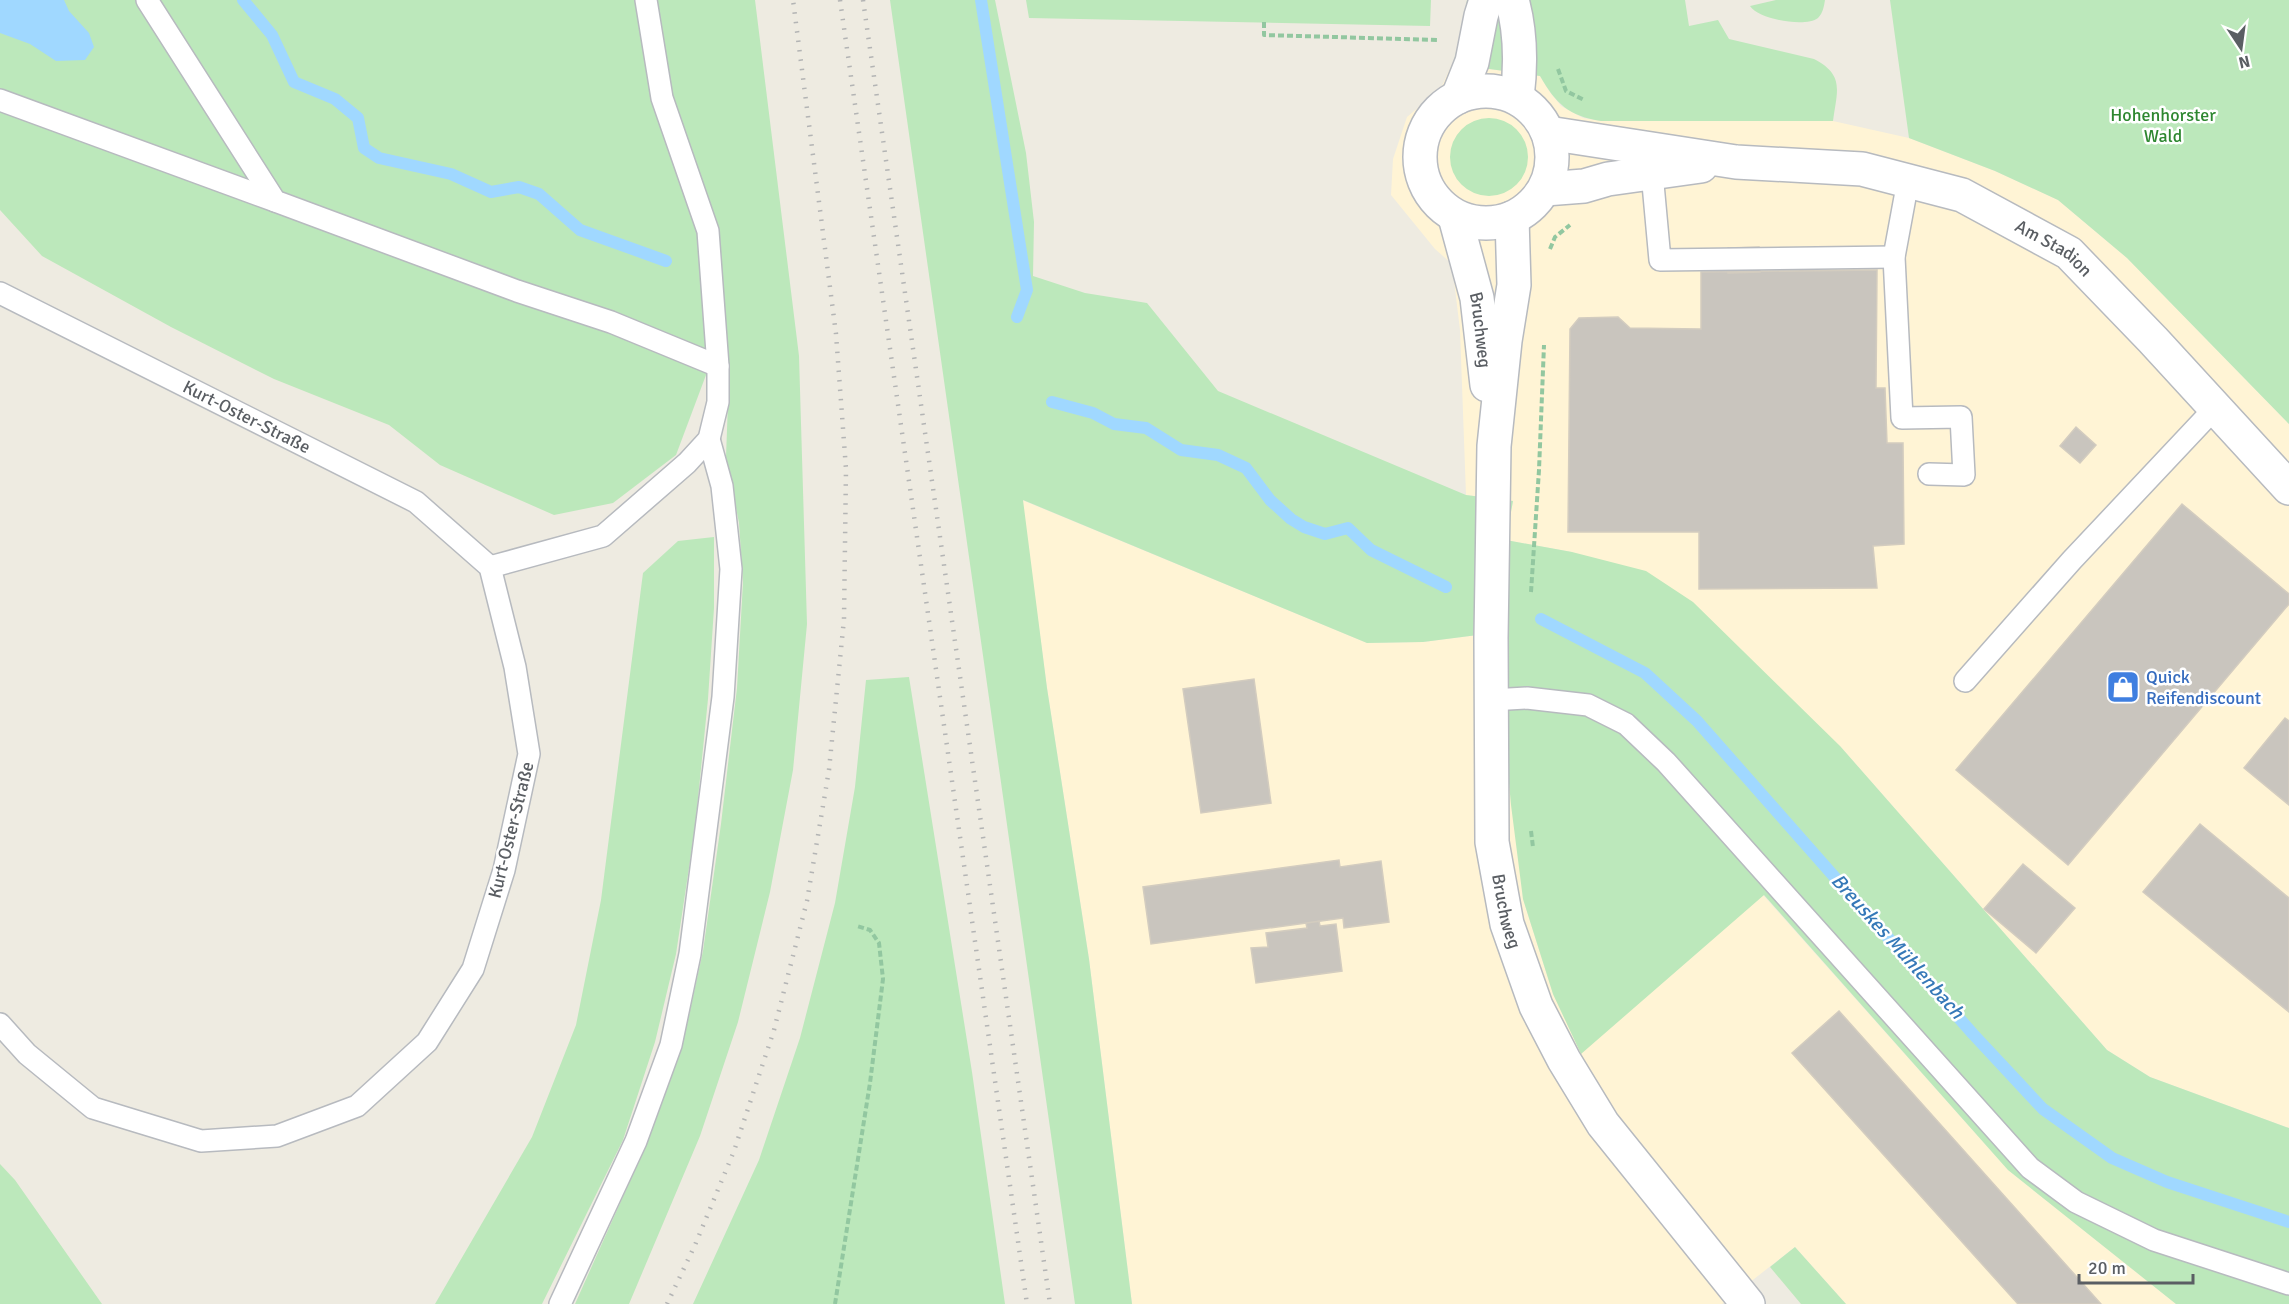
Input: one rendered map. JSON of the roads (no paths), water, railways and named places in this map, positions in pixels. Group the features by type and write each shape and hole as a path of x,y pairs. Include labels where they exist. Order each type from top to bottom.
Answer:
{"street":[{"path":"1458,97 1472,62 1486,0"},
{"path":"1512,0 1519,22 1517,98"},
{"path":"1478,91 1498,92 1517,98 1535,113 1548,133 1552,152 1551,171 1545,189 1531,206 1512,218 1493,223 1474,223 1455,217 1438,204 1426,187 1419,166 1420,145 1427,125 1440,108 1458,97 1478,91"},
{"name":"Am Stadion","path":"1548,133 1648,160 1862,169 1962,195 2069,253 2289,488"},
{"name":"Am Stadion","path":"1545,189 1584,186 1608,179 1648,160"},
{"name":"Bruchweg","path":"1455,217 1477,298 1494,446"},
{"name":"Bruchweg","path":"1512,218 1514,285 1505,341 1494,446 1491,700 1492,842 1507,924 1536,1006 1564,1060 1603,1124 1748,1304"}],"lane":[{"path":"147,0 275,201"},
{"path":"490,567 603,536 687,463 709,439 718,402 718,366 708,231 662,98 646,0"},
{"path":"0,100 517,291 611,322 718,366"},
{"path":"1648,160 1660,260 1894,257"},
{"path":"1908,181 1894,257 1902,418 1961,417 1964,475 1929,474"},
{"name":"Kurt-Oster-Straße","path":"0,293 416,502 490,567 515,667 530,754 504,870 473,969 427,1042 357,1106 278,1136 201,1141 93,1108 27,1054 0,1024"},
{"path":"1965,681 2072,560 2215,408"},
{"path":"560,1304 636,1141 671,1045 690,954 723,697 731,569 722,486 709,439"},
{"path":"1491,700 1527,698 1588,705 1626,724 1666,762 2030,1168 2076,1202 2154,1240 2289,1284"}],"water":[{"path":"0,0 64,0 69,11 89,33 94,47 85,60 56,61 30,44 0,33"}],"waterway":[{"name":"Breuskes Mühlenbach","path":"243,0 272,35 294,82 335,99 358,118 364,148 379,158 451,174 491,192 519,187 539,194 580,230 666,261"},
{"path":"981,0 1027,290 1017,317"},
{"name":"Breuskes Mühlenbach","path":"1052,402 1093,413 1114,424 1146,428 1181,450 1218,455 1246,468 1270,500 1291,519 1304,527 1325,534 1348,528 1371,550 1446,587"},
{"name":"Breuskes Mühlenbach","path":"1541,619 1645,673 1697,721 1973,1034 2043,1109 2112,1158 2167,1182 2289,1222"}],"railway":[{"path":"667,1304 695,1245 734,1151 774,1030 807,901 829,770 844,619 846,469 836,334 793,0"},
{"path":"840,0 1027,1304"},
{"path":"863,0 1050,1304"}],"place":[{"name":"Quick Reifendiscount","path":"2123,687"}],"park label":[{"name":"Hohenhorster Wald","path":"2163,125"}]}
